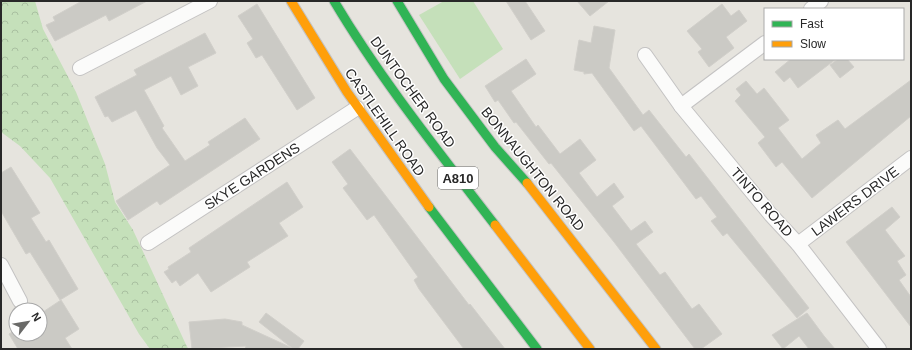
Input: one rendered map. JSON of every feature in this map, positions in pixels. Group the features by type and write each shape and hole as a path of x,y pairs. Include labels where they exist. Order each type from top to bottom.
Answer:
{"street":[{"path":"80,68 210,1"},
{"name":"CASTLEHILL ROAD","path":"291,1 310,35 357,108 423,200 537,349"},
{"name":"DUNTOCHER ROAD","path":"334,1 356,38 424,133 590,349"},
{"name":"BONNAUGHTON ROAD","path":"397,1 444,79 495,147 534,191 656,349"},
{"path":"812,8 822,1"},
{"path":"681,106 764,44"},
{"name":"TINTO ROAD","path":"645,55 681,106 771,215 798,244 879,349"},
{"name":"SKYE GARDENS","path":"148,243 357,108"},
{"name":"LAWERS DRIVE","path":"798,244 911,158"},
{"path":"1,265 20,301"}],"green space":[{"path":"1,1 35,1 43,29 76,92 105,164 115,202 133,230 188,349 150,349 139,334 50,178 20,146 1,132"},
{"path":"444,1 473,1 503,49 460,79 419,15"}],"building":[{"path":"82,1 147,1 109,21 106,15 55,41 46,25 55,21 53,17"},
{"path":"506,1 525,1 545,31 531,40"},
{"path":"577,1 609,1 590,16"},
{"path":"257,4 315,98 297,110 262,55 256,58 247,43 253,39 238,16"},
{"path":"722,4 731,16 739,10 747,21 726,37 734,48 709,67 698,52 702,49 687,31"},
{"path":"594,26 615,30 609,68 643,115 649,110 686,157 689,154 809,308 797,318 727,233 723,236 711,221 717,217 701,196 696,199 641,126 634,131 592,73 584,74 584,72 574,70 579,40 591,43"},
{"path":"205,33 216,53 188,67 198,86 181,95 171,76 144,90 164,126 162,128 185,161 210,145 208,142 245,118 260,139 160,205 157,201 128,220 116,201 170,165 157,148 136,110 112,122 108,116 105,117 95,97 137,75 134,70"},
{"path":"526,59 536,74 511,91 536,127 538,125 560,154 580,139 596,160 579,173 597,197 614,183 624,197 612,206 631,231 645,221 653,232 636,244 660,275 665,272 692,309 699,304 722,334 701,349 695,349 614,242 551,163 549,164 516,122 514,123 498,100 495,102 485,86"},
{"path":"790,60 835,60 798,88 790,77 784,82 775,72"},
{"path":"837,60 848,60 854,67 840,78 830,65"},
{"path":"911,80 911,116 812,198 782,162 776,167 758,143 765,137 735,101 741,95 736,89 746,81 757,94 764,88 789,120 778,128 802,159 821,143 816,135 838,120 845,129"},
{"path":"350,149 469,305 470,304 505,349 464,349 419,289 414,280 418,277 374,215 367,220 343,188 348,184 332,162"},
{"path":"11,167 40,213 31,218 46,242 49,240 78,289 60,300 30,252 26,254 1,211 1,173"},
{"path":"287,182 303,207 279,223 288,236 247,262 250,267 211,292 198,273 180,286 176,280 172,283 164,272 169,269 168,267 191,252 189,248"},
{"path":"892,207 900,217 885,230 905,256 897,261 906,275 899,280 911,297 911,327 846,242"},
{"path":"61,300 79,329 65,338 72,349 18,349 14,342 48,342 48,309"},
{"path":"266,313 304,341 298,349 245,349 246,346 192,349 189,322 225,319 242,322 242,325 292,348 259,322"},
{"path":"807,313 835,349 809,349 799,336 783,349 772,335"}],"traffic: fast":[{"path":"334,1 371,59 391,87 495,225"},
{"path":"397,1 444,79 495,147 527,183"},
{"path":"429,207 537,349"}],"traffic: slow":[{"path":"291,1 347,92 429,207"},
{"path":"527,183 656,349"},
{"path":"495,225 590,349"}]}
